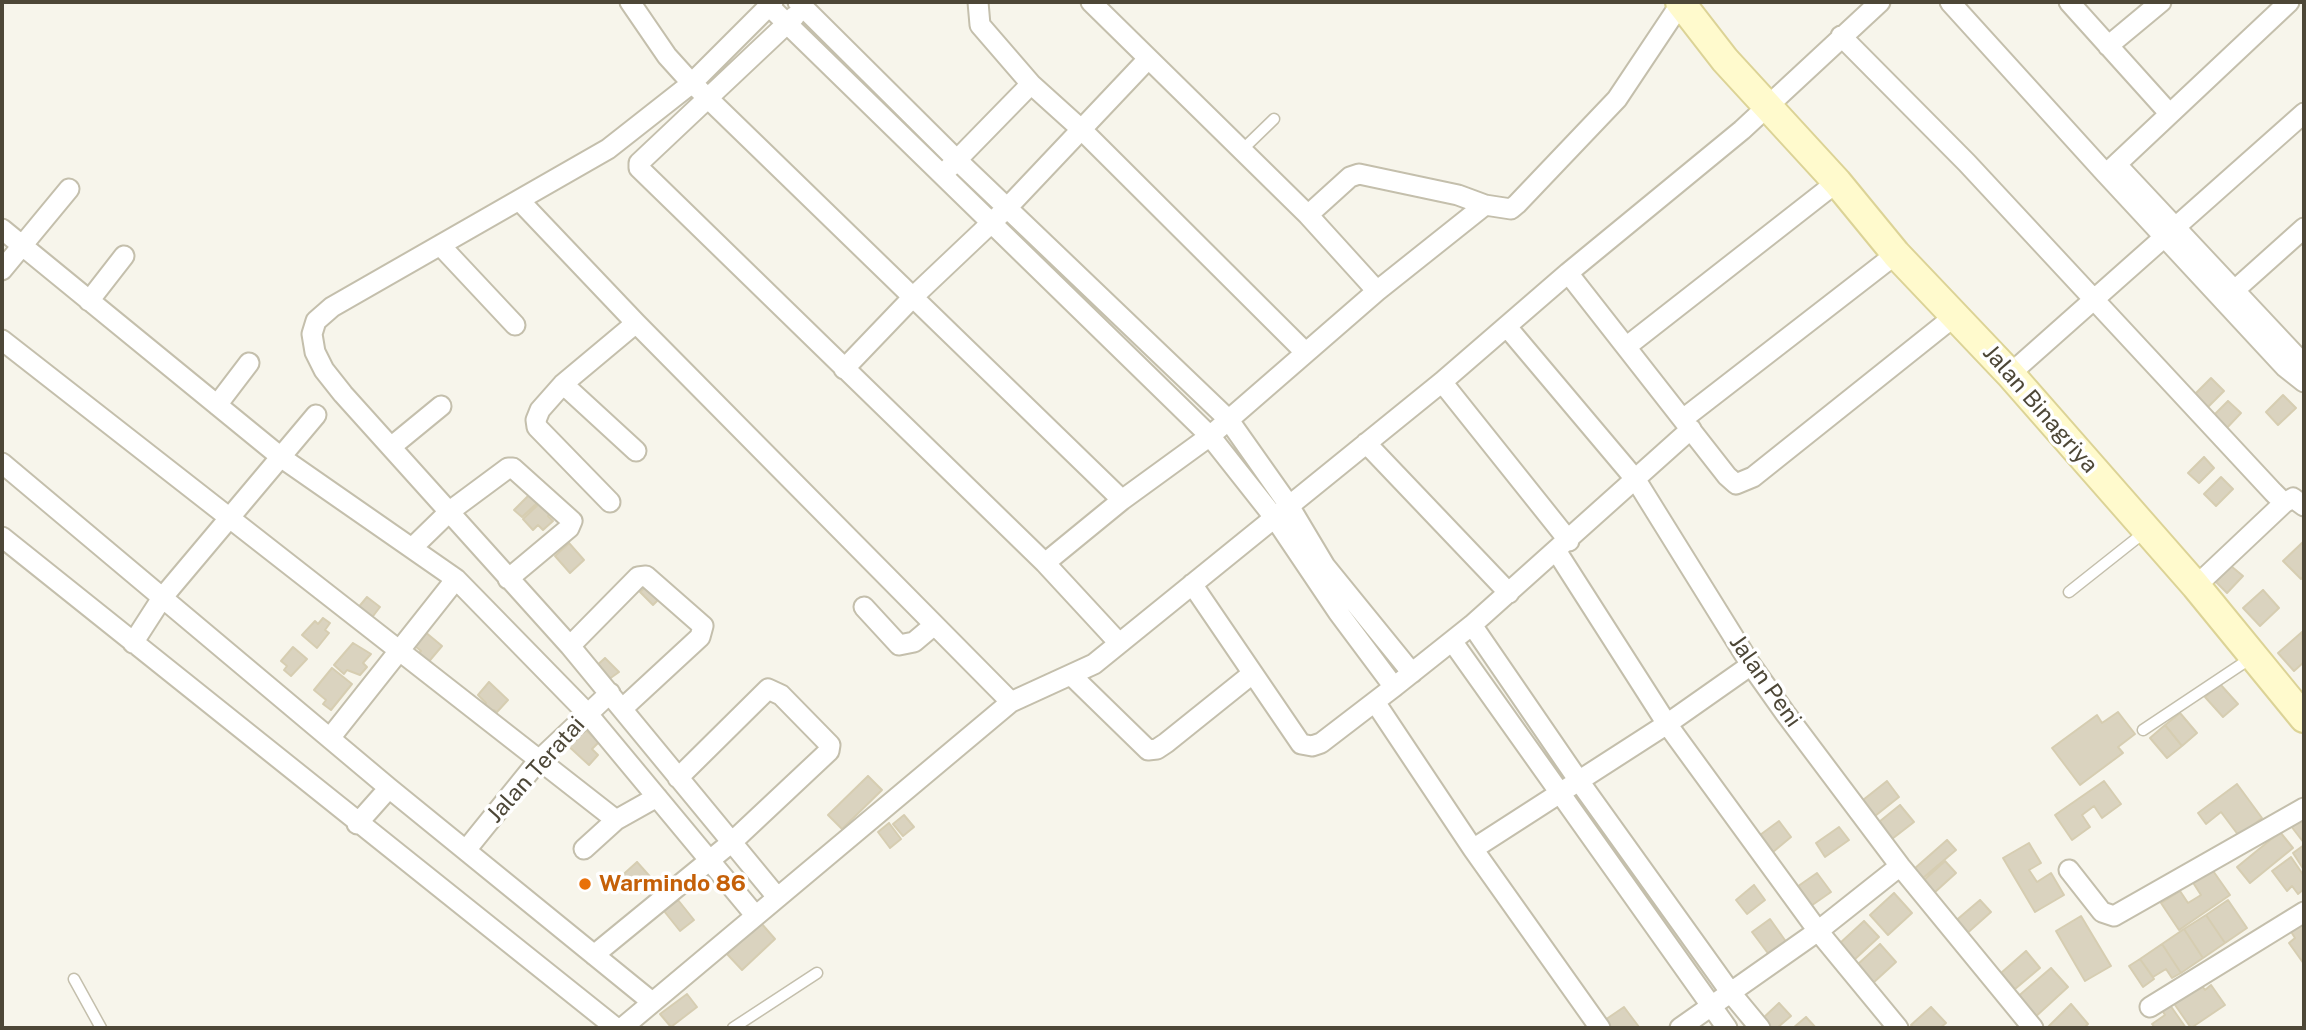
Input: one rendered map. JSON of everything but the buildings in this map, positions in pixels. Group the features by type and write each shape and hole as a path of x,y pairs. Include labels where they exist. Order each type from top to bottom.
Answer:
{"street":[{"path":"630,2 667,55 689,80 1122,500"},
{"path":"978,2 980,25 1031,84 1082,130 1305,352"},
{"path":"1091,2 1308,215 1377,290"},
{"path":"1308,215 1350,177 1359,174 1511,209 1582,139 1616,99 1680,2"},
{"name":"Jalan Binagriya","path":"1680,2 1725,60 1838,181 1896,254 2010,374 2196,586 2304,718"},
{"path":"2,537 357,824 628,1026 652,1002 1011,702 1094,664 1442,382 1768,106 1880,2"},
{"path":"1950,2 2230,295 2297,361 2304,382"},
{"path":"2069,2 2169,113"},
{"path":"2108,46 2161,2"},
{"path":"2111,169 2289,2"},
{"path":"755,915 657,796 599,702 570,646 508,579 444,516 391,447 324,370 315,352 312,334 316,321 332,307 608,149 689,80 771,4 787,24 941,177 1210,436 1281,511"},
{"path":"1119,643 1045,563 639,169 639,163 787,24 800,4 957,160 1228,419 1281,511 1394,687"},
{"path":"1841,36 1967,163 2094,299 2294,504 2196,586"},
{"path":"844,369 914,296 1007,208 1148,59"},
{"path":"941,177 1031,84"},
{"path":"2010,374 2304,113"},
{"path":"1626,347 1838,181"},
{"path":"2,270 69,189"},
{"path":"519,200 636,323 1011,702"},
{"path":"1045,563 1122,500 1210,436 1377,290 1485,205"},
{"path":"2230,295 2304,228"},
{"path":"2,229 282,458 456,579 599,702 622,709 777,897"},
{"path":"440,245 515,325"},
{"path":"1192,583 1301,744 1312,746 1321,743 1472,625 1636,480 1687,424 1896,254"},
{"path":"89,301 124,256"},
{"path":"1568,273 1736,484 1742,484 1956,315"},
{"path":"610,502 537,427 537,415 563,384 636,323"},
{"name":"Jalan Peni","path":"1507,327 1636,480 1751,665 1900,866 2034,1028"},
{"path":"2,340 616,820"},
{"path":"217,405 249,363"},
{"path":"1442,382 1563,546 1667,724 1818,931 1898,1028"},
{"path":"563,384 636,451"},
{"path":"391,447 441,406"},
{"path":"133,642 162,598 316,415"},
{"path":"1366,443 1509,593"},
{"path":"2,463 389,788 652,1002"},
{"path":"412,548 444,516 508,468 513,468 572,521 569,528 508,579"},
{"path":"1319,571 1412,673"},
{"path":"570,646 638,577 646,576 703,626 700,636 622,709"},
{"path":"330,738 397,650 456,579"},
{"path":"864,607 899,645 914,642 933,626"},
{"path":"1472,625 1579,781 1731,993 1760,1028"},
{"path":"1452,641 1727,1028"},
{"path":"1473,849 1667,724 1751,665"},
{"path":"1071,675 1148,750 1157,749 1166,743 1252,674"},
{"path":"594,955 711,860 829,751 830,746 781,695 768,689 678,778"},
{"name":"Jalan Teratai","path":"466,850 538,761 599,702"},
{"path":"1375,702 1473,849 1600,1028"},
{"path":"357,824 389,788"},
{"path":"584,849 616,820 657,796"},
{"path":"2069,870 2102,912 2114,916 2304,808"},
{"path":"1680,1028 1818,931 1900,866"},
{"path":"2150,1007 2304,912"}],"lane":[{"path":"1242,150 1274,119"},
{"path":"2069,592 2146,531"},
{"path":"2143,730 2252,657"},
{"path":"733,1028 817,973"},
{"path":"74,979 101,1028"}],"place":[{"name":"Warmindo 86","path":"585,884"}]}
